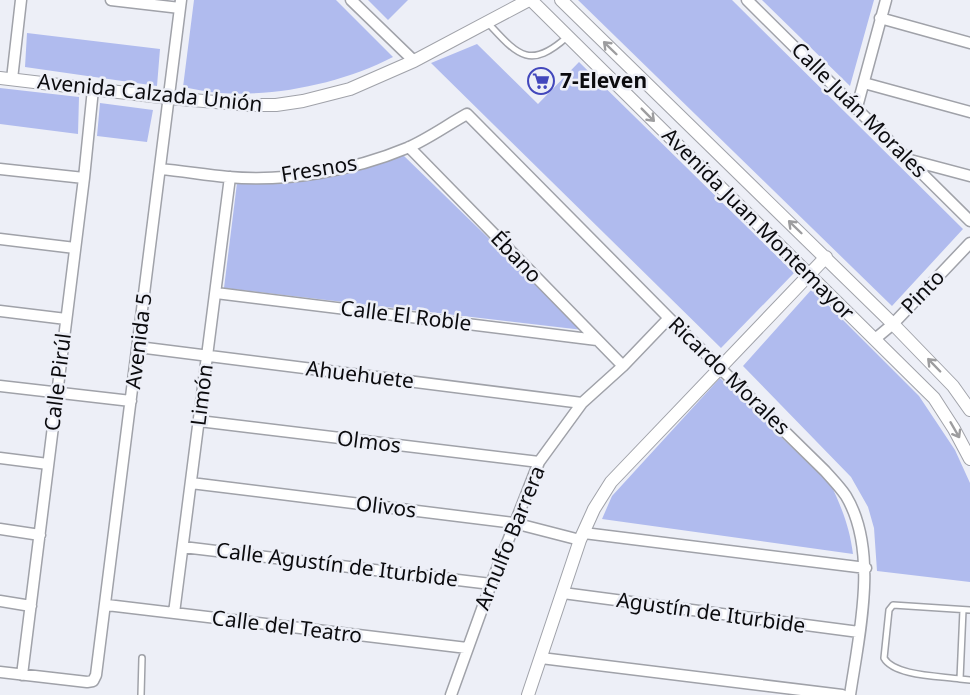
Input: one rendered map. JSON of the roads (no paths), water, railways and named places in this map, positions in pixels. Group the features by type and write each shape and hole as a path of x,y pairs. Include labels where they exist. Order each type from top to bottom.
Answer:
{"street":[{"path":"6,79 21,0"},
{"path":"111,0 181,4"},
{"path":"351,0 414,61"},
{"name":"Avenida Calzada Unión","path":"6,79 250,105 303,102 350,89 414,61 530,0"},
{"name":"Avenida Juan Montemayor","path":"530,0 810,274 934,399 970,459"},
{"name":"Avenida Juan Montemayor","path":"561,0 893,324 948,380 970,410"},
{"name":"Calle Juán Morales","path":"747,0 970,221"},
{"path":"857,107 886,0"},
{"name":"Avenida 5","path":"22,675 87,682 93,681 96,675 181,4"},
{"path":"880,18 970,42"},
{"path":"864,83 970,112"},
{"name":"Calle Pirúl","path":"22,675 93,89"},
{"name":"Fresnos","path":"160,169 230,177 292,176 323,172 379,158 409,147 467,114"},
{"name":"Ricardo Morales","path":"467,114 842,490 855,519 866,568 860,632 850,695"},
{"name":"Ébano","path":"409,147 623,366"},
{"path":"910,160 970,176"},
{"path":"0,169 84,178"},
{"name":"Limón","path":"174,614 230,177"},
{"path":"0,239 75,248"},
{"name":"Pinto","path":"875,339 893,324 970,243"},
{"path":"528,695 582,537 594,509 611,482 826,257"},
{"name":"Calle El Roble","path":"216,293 597,340"},
{"path":"0,311 66,319"},
{"name":"Arnulfo Barrera","path":"451,695 514,523 539,462 582,403 623,366 669,318"},
{"name":"Ahuehuete","path":"138,347 582,403"},
{"path":"0,386 131,401"},
{"name":"Olmos","path":"199,421 539,462"},
{"path":"0,458 48,464"},
{"name":"Olivos","path":"191,483 514,523 582,537 866,568"},
{"path":"0,529 40,535"},
{"name":"Calle Agustín de Iturbide","path":"183,547 491,584"},
{"name":"Agustín de Iturbide","path":"562,593 860,632"},
{"path":"0,601 31,606"},
{"name":"Calle del Teatro","path":"106,605 467,648"},
{"path":"541,658 842,695"},
{"path":"0,672 22,675"}],"lane":[{"path":"488,23 511,47 527,56 537,56 548,52 568,36"},
{"path":"960,679 967,610 892,605 889,610 884,658 891,666 900,671 960,679 970,680"},
{"path":"141,695 142,658"}],"place":[{"name":"7-Eleven","path":"541,81"}]}
